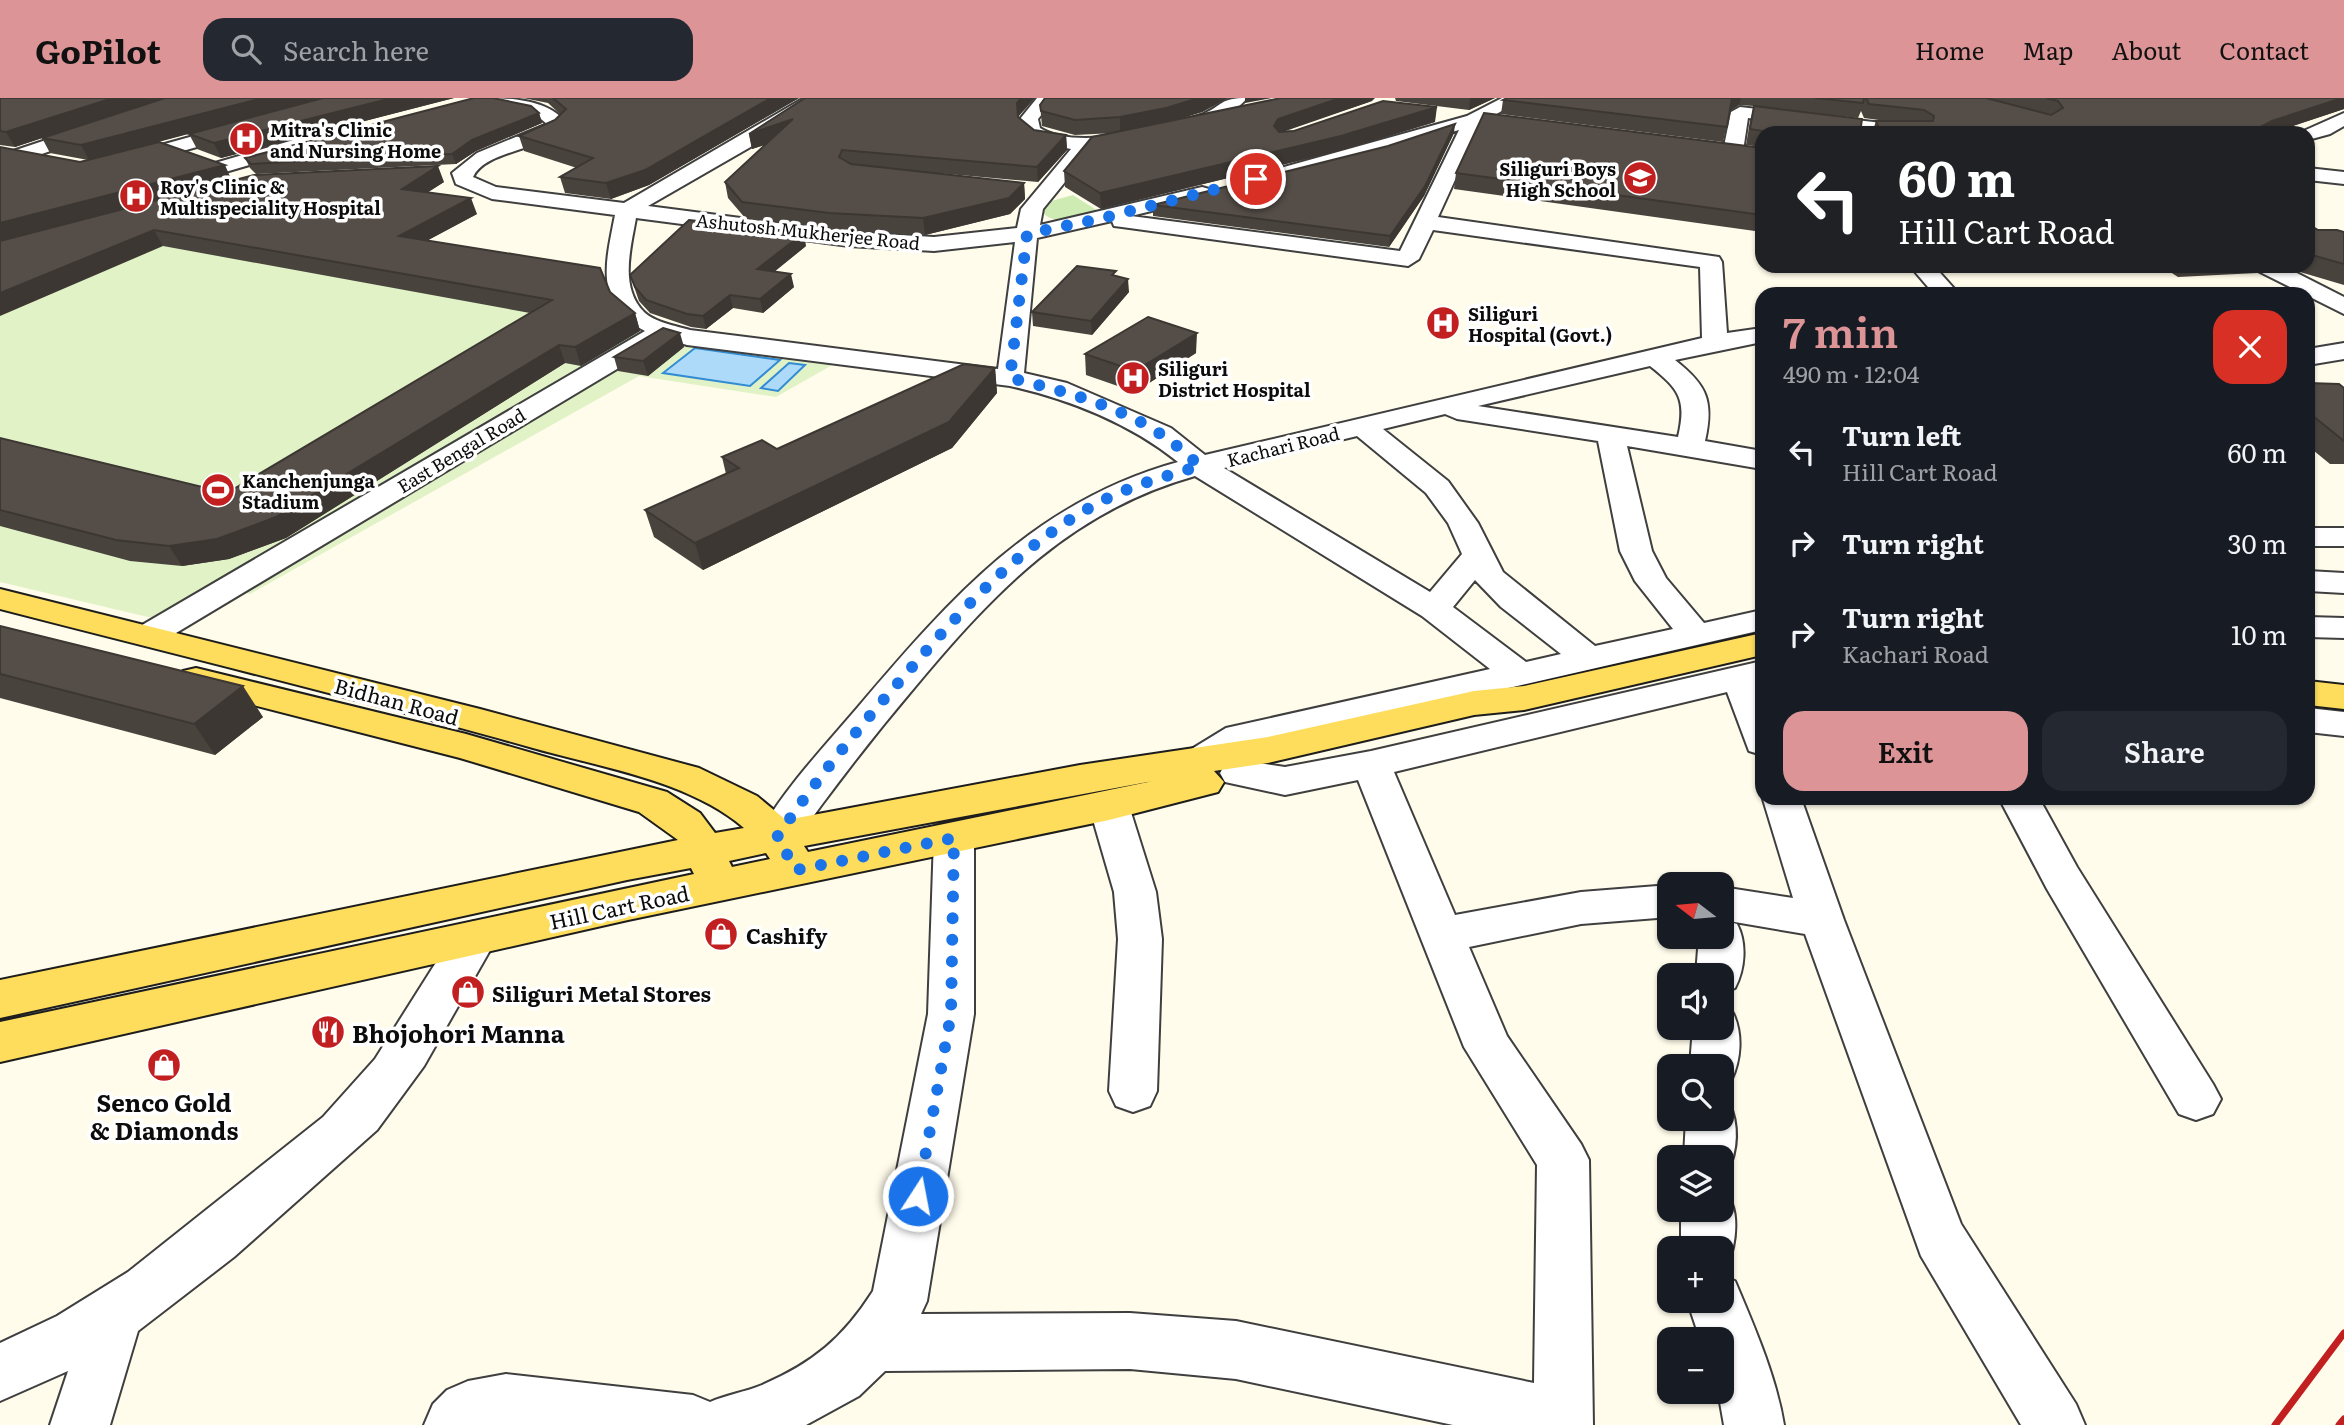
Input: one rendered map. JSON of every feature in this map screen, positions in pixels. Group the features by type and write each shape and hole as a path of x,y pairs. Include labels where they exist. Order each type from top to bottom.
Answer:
{"main road":[{"name":"Bidhan Road","path":"0,599 149,635 643,783 691,828 712,867"},
{"name":"Bidhan Road","path":"0,630 466,747 643,783 712,788 738,801 757,815 786,853"},
{"path":"1247,762 1480,717 1521,686 1755,645"},
{"path":"2315,694 2344,697"},
{"name":"Hill Cart Road","path":"786,853 954,838 1109,806 1247,762"},
{"name":"Hill Cart Road","path":"0,999 786,853 1247,762"},
{"name":"Hill Cart Road","path":"0,1042 475,938 712,867"}],"street":[{"path":"9,154 189,98"},
{"path":"482,99 541,110 563,98"},
{"path":"816,98 781,122 627,210 615,273 634,316 687,337 1010,378 1058,389 1097,404 1161,434 1200,466 1434,609 1521,686"},
{"path":"1046,98 1029,118 1031,131 1042,138 1085,145 1139,136 1212,117 1243,105"},
{"path":"1265,177 1473,120 1515,98"},
{"name":"Ashutosh Mukherjee Road","path":"541,110 559,124 550,131 451,174 492,193 886,243 976,242 1027,234 1224,187"},
{"path":"1753,154 1726,150 1740,112 1859,126"},
{"path":"1433,114 1500,123"},
{"path":"228,115 257,124 161,150 247,177"},
{"path":"2316,132 2344,118"},
{"path":"1103,218 1408,259 1473,120"},
{"path":"2316,132 2344,135"},
{"path":"222,167 319,139"},
{"path":"1010,378 1032,209 1064,167 1085,145"},
{"path":"9,154 53,163"},
{"path":"1038,165 1064,167"},
{"path":"2315,175 2344,178"},
{"path":"1016,189 1044,192"},
{"path":"2319,196 2344,198"},
{"path":"1425,222 1711,262 1715,343"},
{"path":"1928,273 1940,287"},
{"path":"2279,273 2306,287"},
{"path":"2315,292 2344,307"},
{"name":"East Bengal Road","path":"149,635 665,330"},
{"name":"Kachari Road","path":"786,853 803,799 881,702 954,620 1013,563 1063,524 1116,493 1200,466 1362,426 1715,343 1755,336"},
{"path":"2324,354 2344,364"},
{"path":"1654,357 1680,377 1696,397 1696,423 1690,445"},
{"path":"1441,408 1611,437 1690,445 1755,459"},
{"path":"1362,426 1437,487 1463,523 1477,557 1489,577 1513,600 1588,658"},
{"path":"1611,437 1636,551 1651,581 1694,633"},
{"path":"2315,537 2344,537"},
{"path":"1434,609 1477,557"},
{"path":"2315,581 2344,583"},
{"path":"1755,621 1588,658 1521,686 1239,737 1247,762 1285,781 1371,764 1751,674 1755,699"},
{"path":"2315,626 2344,628"},
{"path":"2315,721 2344,724"},
{"path":"873,1343 1130,1341 1237,1350 1563,1422 1563,1160 1488,1047 1371,764"},
{"path":"1783,805 1822,920 1940,1238 2055,1425"},
{"path":"2023,805 2088,923 2196,1099"},
{"path":"1109,806 1135,892 1140,939 1133,1091"},
{"path":"753,1421 839,1376 873,1343 899,1301 951,1014 954,838"},
{"path":"1441,935 1581,908 1657,902"},
{"path":"1734,916 1822,920"},
{"path":"0,1372 40,1357 89,1332 199,1254 358,1116 405,1057 475,938"},
{"path":"80,1425 115,1313"},
{"path":"1720,1313 1751,1403 1754,1425"},
{"path":"454,1425 468,1411 506,1403 693,1425"}],"green space":[{"path":"1073,195 1098,211 1062,220 1043,213 1048,202"},
{"name":"Kanchenjunga Stadium","path":"168,209 611,284 595,295 616,327 721,348 834,364 776,397 639,376 250,594 213,583 152,618 0,582 0,256"}],"water":[{"path":"695,348 780,360 750,386 663,373"},
{"path":"789,363 805,365 778,391 761,388"}],"building":[{"path":"0,98 113,98 6,132 0,131"},
{"path":"165,98 263,98 81,145 42,138"},
{"path":"323,98 392,98 214,143 189,134"},
{"path":"474,98 493,98 531,106 539,113 472,140 452,154 251,164 245,158"},
{"path":"553,98 771,98 645,170 606,183 560,177 593,158 519,136 555,120 566,109"},
{"path":"805,98 1021,98 1017,103 1018,117 1034,130 1066,135 1037,167 842,150 839,157 851,164 1024,183 1009,198 923,218 829,213 742,202 725,182 793,119 749,134"},
{"path":"1045,98 1199,98 1120,117 1075,120 1041,111 1040,105"},
{"path":"1281,98 1340,98 1278,119 1274,126 1279,132 1294,131 1383,101 1437,107 1341,136 1100,193 1064,171 1092,137"},
{"path":"1732,98 1727,127 1503,100"},
{"path":"1815,98 1864,98 1863,103"},
{"path":"1866,98 1986,98 2051,115 2063,108 2058,101 2046,98 2342,98 2262,126 1878,126 1876,121 1933,121 1934,116 1924,110 1869,104"},
{"path":"1754,106 1862,119 1861,126 1755,126 1755,130 1750,129"},
{"name":"Siliguri Boys High School","path":"1484,113 1755,147 1755,214 1456,173"},
{"path":"1455,124 1425,186 1390,236 1153,205 1388,146"},
{"path":"159,142 225,165 0,223 0,147 80,162"},
{"path":"438,166 402,189 471,198 399,236 600,268 610,292 635,313 575,347 559,345 276,517 217,539 169,546 116,540 0,510 0,438 227,493 552,300 154,230 0,293 0,241 254,175"},
{"path":"689,220 804,233 757,269 791,274 760,299 730,295 703,316 687,314 646,300 635,287 630,275"},
{"path":"2315,228 2344,232 2344,264 2315,256"},
{"path":"1077,266 1116,271 1112,275 1128,279 1091,321 1032,312"},
{"path":"1148,317 1197,333 1135,371 1085,354"},
{"path":"663,328 680,333 643,361 614,357"},
{"path":"964,364 995,368 949,422 695,543 645,510 739,468 722,457 762,440 777,449"},
{"path":"2315,383 2339,384 2344,388 2344,441 2315,418"},
{"path":"0,626 243,686 194,724 0,674"}],"railway":[{"path":"2275,1425 2344,1333"},
{"path":"2339,1425 2344,1419"}],"place":[{"name":"Mitra's Clinic and Nursing Home","path":"246,139"},
{"name":"Siliguri Boys High School","path":"1640,178"},
{"name":"Roy's Clinic & Multispeciality Hospital","path":"136,196"},
{"name":"Siliguri Hospital (Govt.)","path":"1443,323"},
{"name":"Siliguri District Hospital","path":"1133,378"},
{"name":"Kanchenjunga Stadium","path":"218,490"},
{"name":"Cashify","path":"721,934"},
{"name":"Siliguri Metal Stores","path":"468,992"},
{"name":"Bhojohori Manna","path":"328,1032"},
{"name":"Senco Gold & Diamonds","path":"164,1065"}],"route":[{"path":"918,1196 951,1014 954,838 796,870 777,837 803,799 881,702 954,620 1013,563 1063,524 1116,493 1200,466 1161,434 1097,404 1058,389 1010,378 1027,234 1103,218 1256,179"}]}
